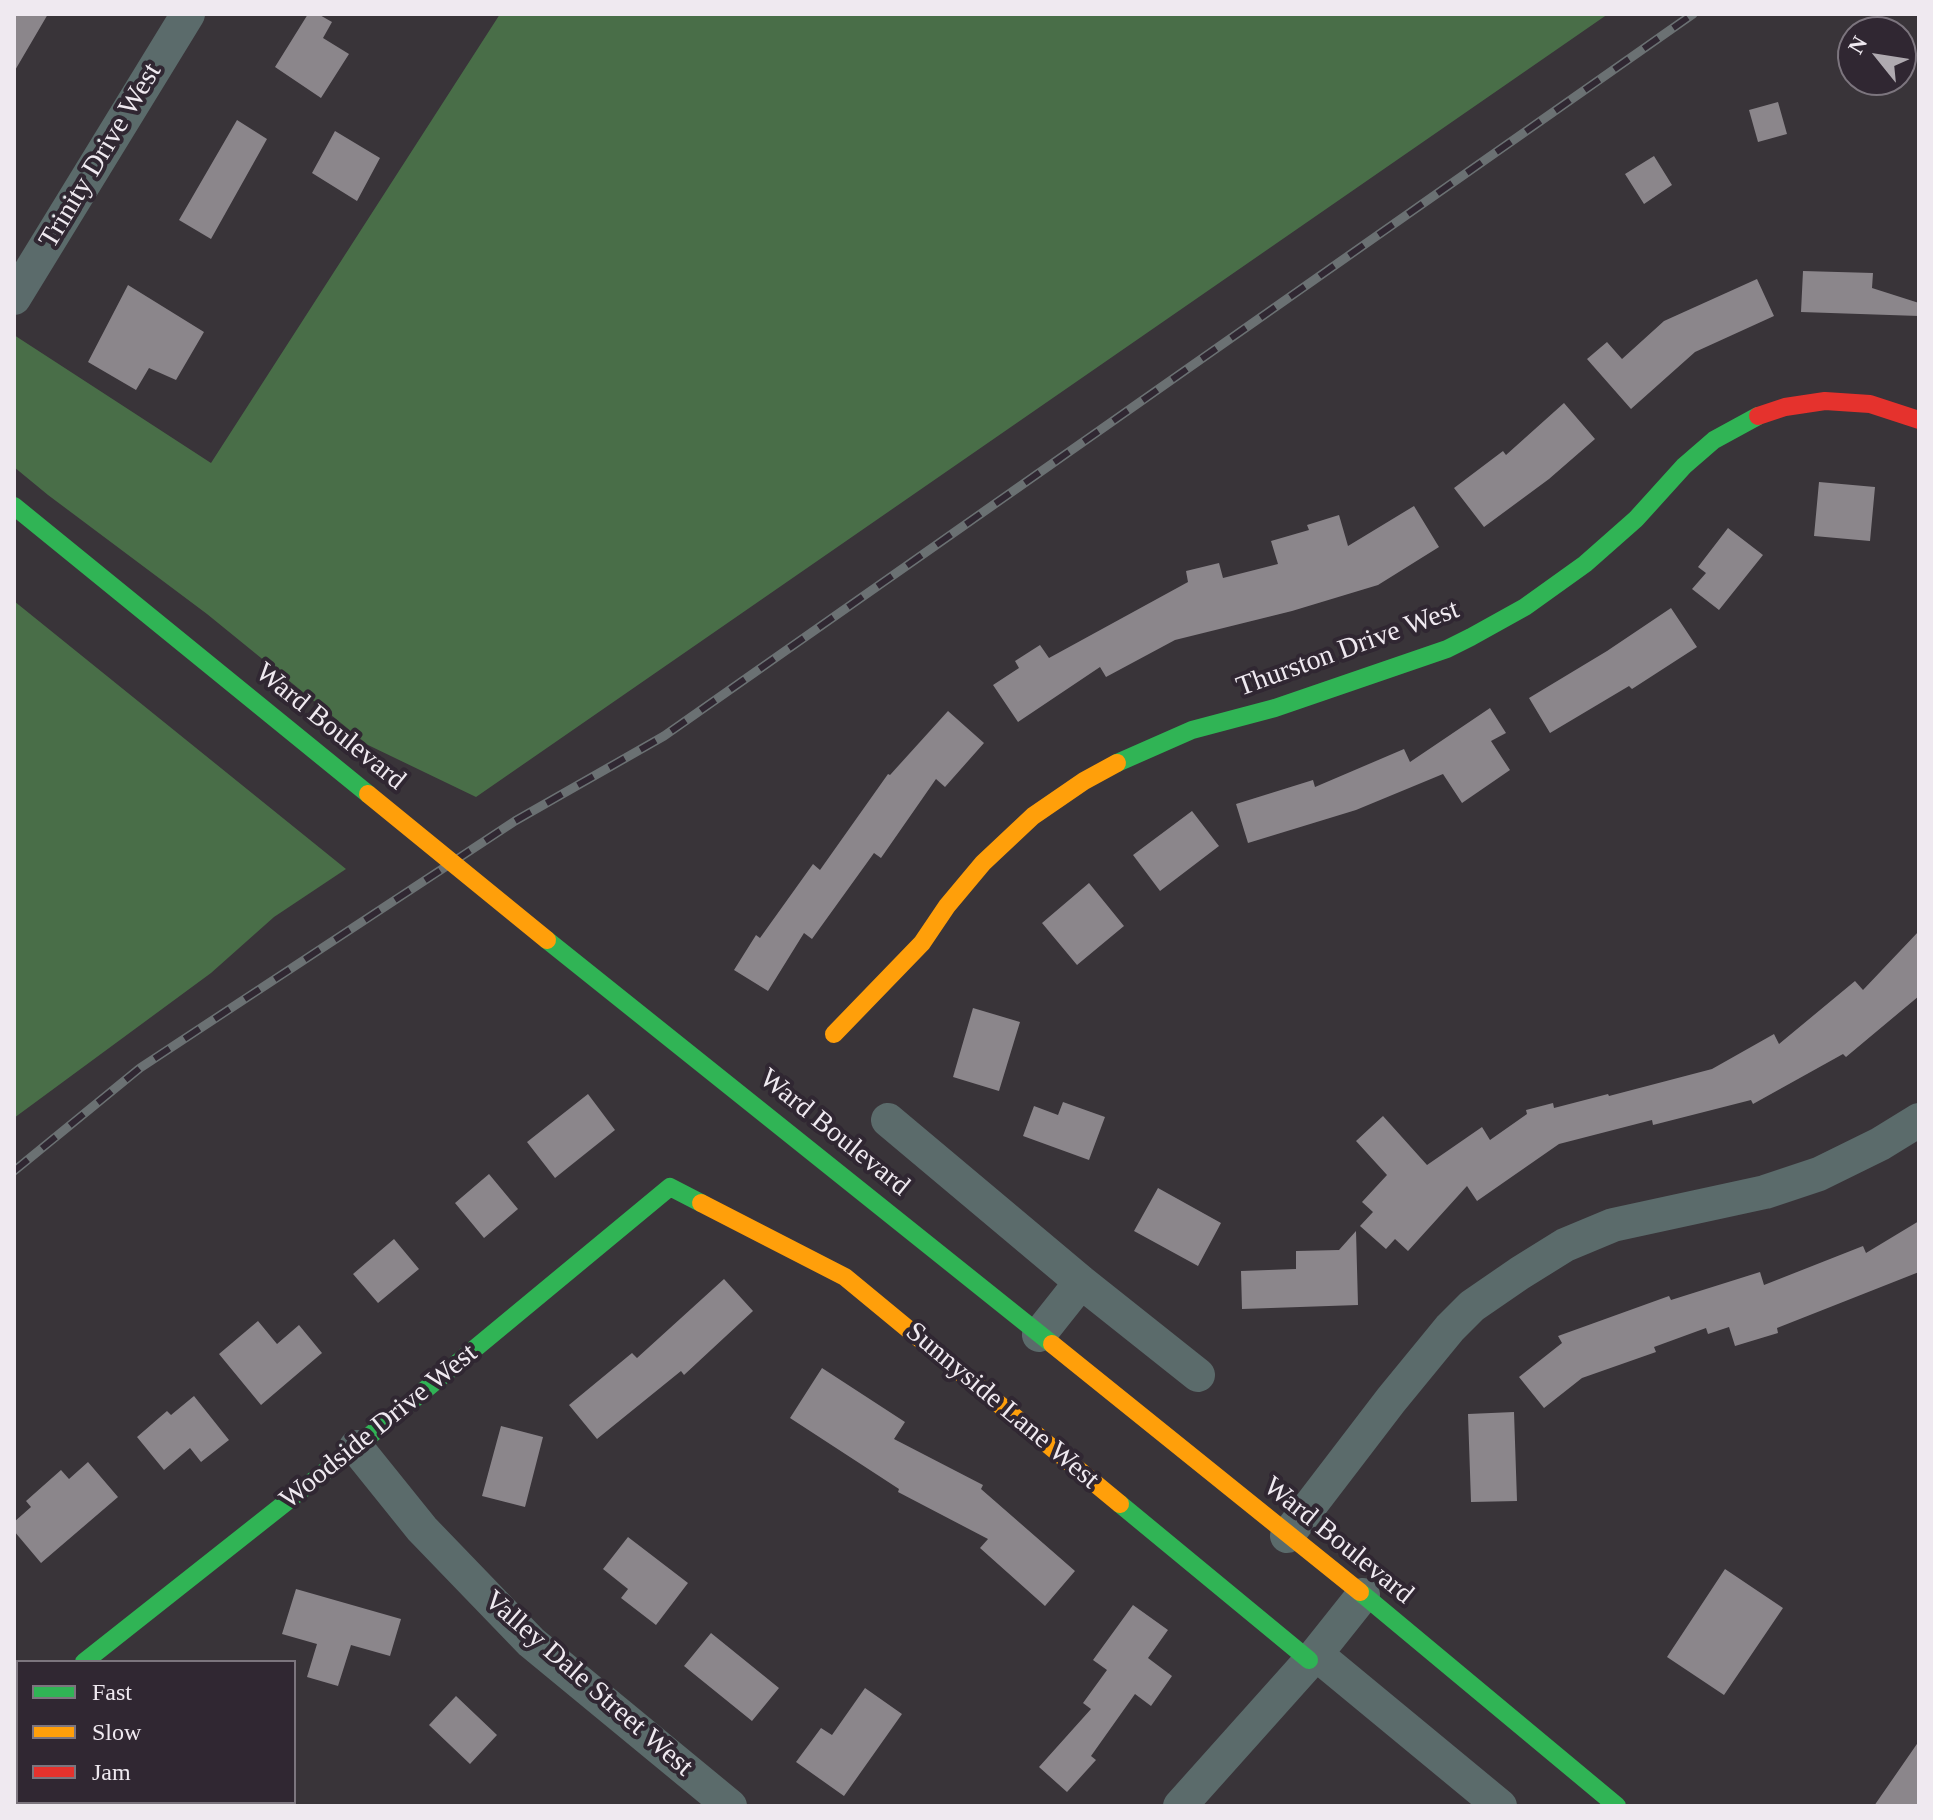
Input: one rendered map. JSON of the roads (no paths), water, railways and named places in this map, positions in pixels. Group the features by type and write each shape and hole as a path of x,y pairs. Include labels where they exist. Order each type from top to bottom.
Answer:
{"street":[{"name":"Trinity Drive West","path":"14,298 188,14"},
{"name":"Thurston Drive West","path":"834,1034 922,943 947,906 983,863 1033,816 1084,781 1134,753 1192,730 1275,708 1447,649 1471,637 1525,607 1585,564 1636,519 1704,449 1748,420 1785,407 1825,401 1870,404 1919,420"},
{"name":"Ward Boulevard","path":"14,506 547,940 794,1135 1363,1595 1617,1806"},
{"path":"888,1120 1081,1282 1198,1375"},
{"path":"1287,1536 1381,1412 1450,1328 1472,1306 1520,1273 1565,1245 1613,1225 1765,1192 1819,1174 1880,1144 1919,1120"},
{"name":"Woodside Drive West","path":"87,1660 356,1447 670,1187"},
{"name":"Sunnyside Lane West","path":"670,1187 845,1277 1500,1806"},
{"path":"1039,1335 1081,1282"},
{"name":"Valley Dale Street West","path":"356,1447 422,1529 531,1642 730,1806"},
{"path":"1180,1806 1363,1595"}],"railway":[{"path":"14,1171 140,1068 515,821 664,736 1693,14"}]}
